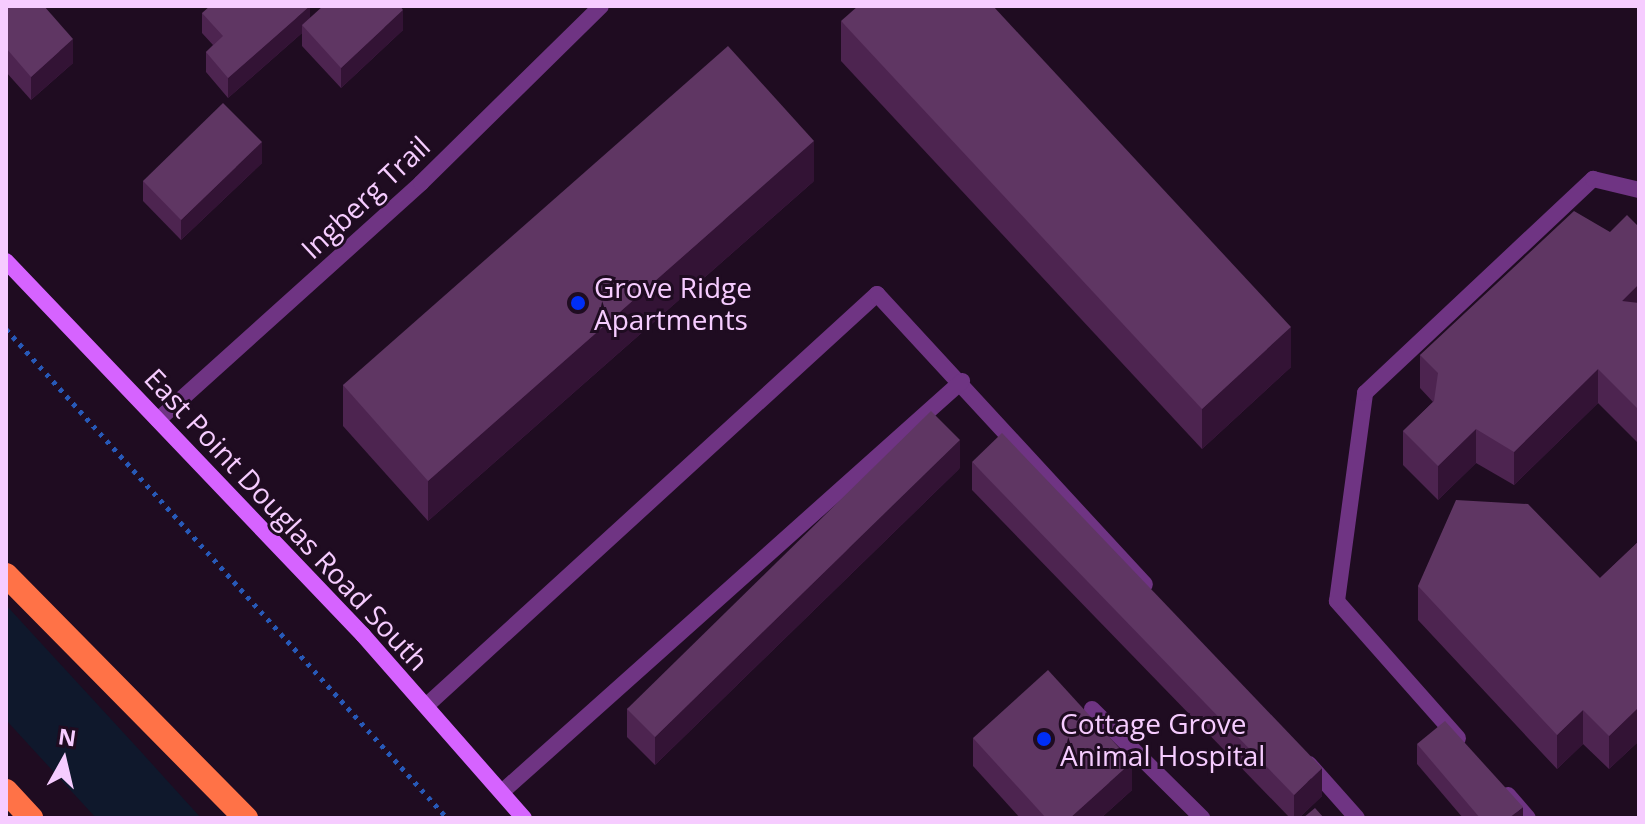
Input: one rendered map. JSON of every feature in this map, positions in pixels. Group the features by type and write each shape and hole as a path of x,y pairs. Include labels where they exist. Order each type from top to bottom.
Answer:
{"highway":[{"path":"6,575 246,818"},
{"path":"6,791 31,818"}],"street":[{"name":"Ingberg Trail","path":"158,420 421,183 601,6"},
{"path":"1468,749 1337,601 1365,393 1593,179 1639,190"},
{"name":"East Point Douglas Road South","path":"6,261 426,706 524,818"},
{"path":"426,706 877,294 962,381 1156,596"},
{"path":"502,792 962,381"},
{"path":"1092,709 1202,818"},
{"path":"1294,748 1357,818"},
{"path":"1498,784 1528,818"}],"path":[{"path":"6,329 447,818"}],"shaded area":[{"path":"6,605 201,818 96,818 6,720"}],"building":[{"path":"6,6 44,6 73,39 31,77 6,48"},
{"path":"210,6 310,6 228,78 206,52 223,36 202,13"},
{"path":"323,6 400,6 403,10 341,68 302,25"},
{"path":"858,6 993,6 1291,327 1202,409 841,21"},
{"name":"Grove Ridge Apartments","path":"728,46 814,141 428,481 343,385"},
{"path":"223,103 262,142 181,220 143,181"},
{"path":"1574,211 1610,232 1627,215 1639,227 1639,284 1622,301 1639,303 1639,410 1598,369 1514,452 1476,429 1438,466 1403,431 1434,401 1438,373 1420,355"},
{"path":"931,411 960,440 655,737 627,709"},
{"path":"1002,433 1322,768 1294,795 972,462"},
{"path":"1456,500 1528,504 1600,578 1639,541 1639,707 1609,736 1583,710 1557,735 1418,586"},
{"name":"Cottage Grove Animal Hospital","path":"1048,670 1132,762 1070,818 1046,818 973,738"},
{"path":"1445,721 1523,807 1509,818 1480,818 1417,744"},
{"path":"1315,808 1324,818 1303,818"}],"place":[{"name":"Grove Ridge Apartments","path":"578,303"},
{"name":"Cottage Grove Animal Hospital","path":"1044,739"}]}
